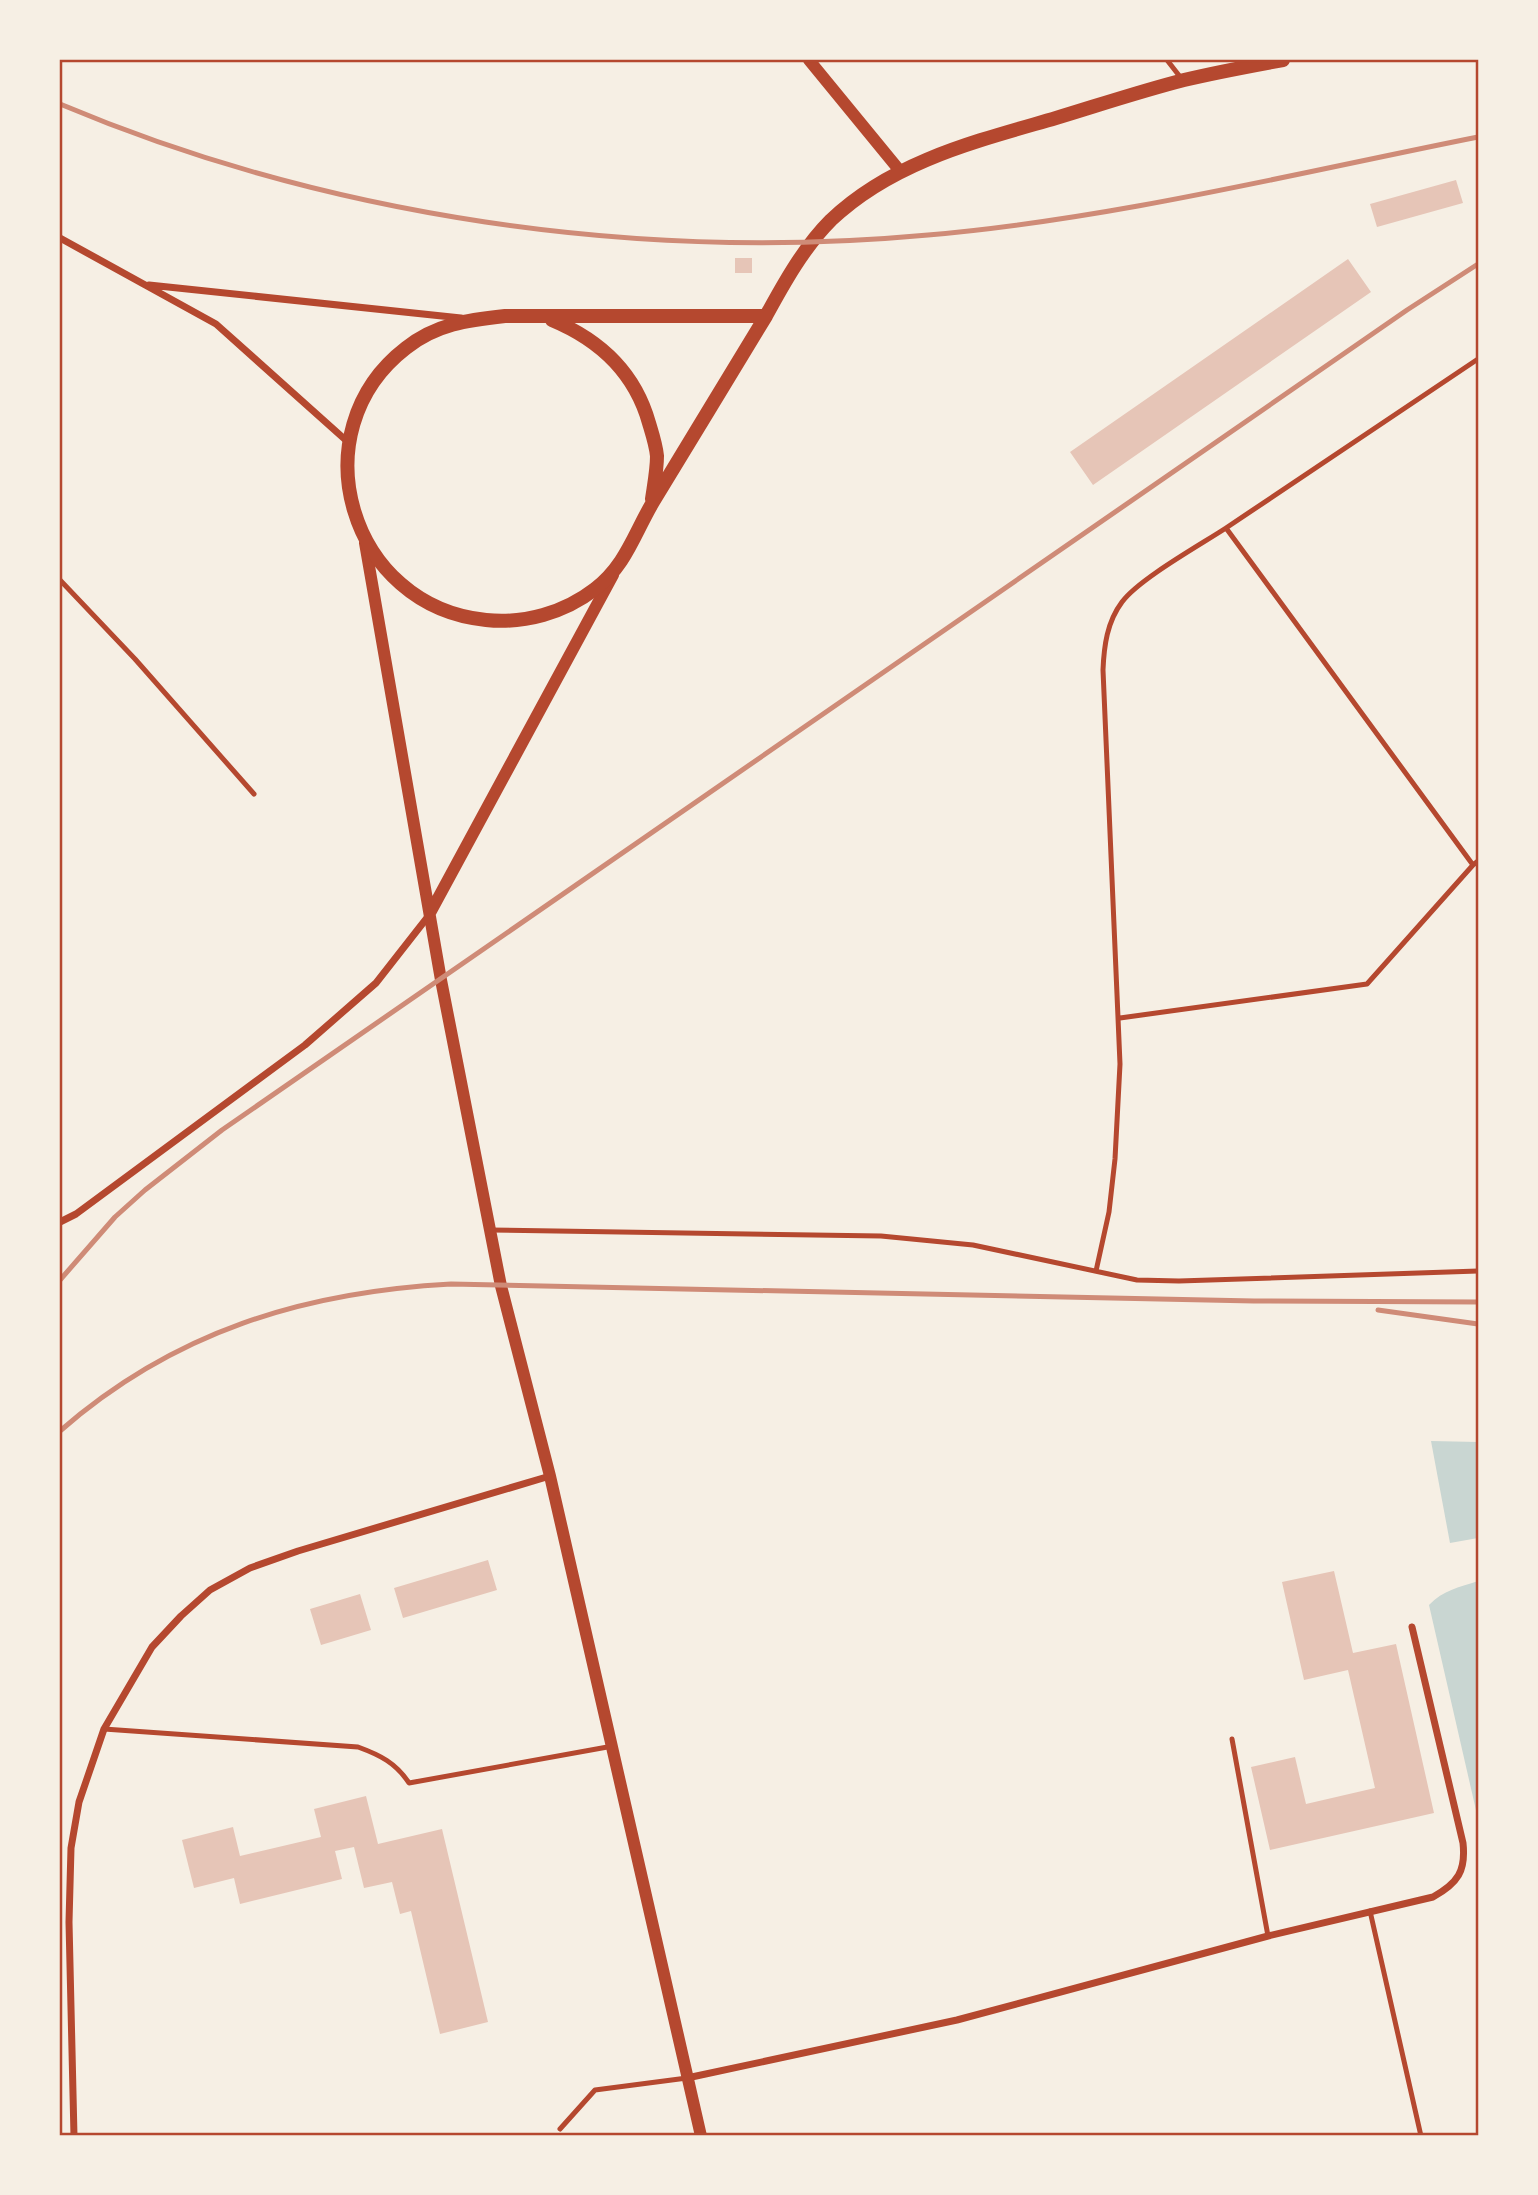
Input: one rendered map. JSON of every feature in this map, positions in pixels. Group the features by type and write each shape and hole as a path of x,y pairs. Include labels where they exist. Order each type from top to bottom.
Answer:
{"main road":[{"path":"766,316 505,316 469,319 435,330 406,348 380,374 362,403 349,443 346,472 353,512 365,543 384,570 409,592 439,609 470,619 502,622 536,617 567,606 595,588 617,567 633,543 650,507 766,316 800,260 831,221 872,188 900,171 964,145 1183,80 1283,60"},
{"path":"545,317 572,328 598,345 618,363 632,381 644,405 657,454 650,507"}],"street":[{"path":"809,60 900,171"},
{"path":"60,238 216,324 349,443"},
{"path":"145,284 469,319"},
{"path":"365,543 441,980 501,1286 550,1476 701,2136"},
{"path":"60,1222 76,1214 305,1045 376,983 430,913 617,567"},
{"path":"74,2136 69,1922 71,1848 79,1802 104,1729 152,1647 210,1590 250,1568 298,1551 550,1476"},
{"path":"687,2078 957,2020 1268,1937 1433,1897 1447,1889 1457,1879 1465,1862 1463,1843 1412,1627"}],"lane":[{"path":"1167,60 1183,80"},
{"path":"1096,1271 1109,1213 1120,1064 1103,670 1104,648 1110,623 1123,600 1142,583 1479,359"},
{"path":"1120,1018 1367,984 1476,863 1226,528"},
{"path":"60,580 135,659 254,794"},
{"path":"490,1230 933,1239 1137,1280 1179,1281 1479,1271"},
{"path":"104,1729 358,1747 393,1763 409,1783 612,1746"},
{"path":"1232,1739 1268,1937"},
{"path":"1370,1911 1421,2136"},
{"path":"560,2129 595,2090 687,2078"}],"shaded area":[{"path":"1431,1441 1478,1442 1478,1538 1450,1543"},
{"path":"1478,1581 1478,1819 1429,1605 1446,1592"}],"building":[{"path":"1456,180 1463,203 1377,227 1370,204"},
{"path":"735,258 752,258 752,273 735,273"},
{"path":"1348,259 1371,292 1093,485 1070,452"},
{"path":"488,1560 497,1590 403,1618 394,1588"},
{"path":"1334,1571 1353,1653 1396,1644 1434,1813 1270,1850 1251,1767 1295,1757 1306,1804 1375,1788 1348,1670 1304,1680 1282,1582"},
{"path":"360,1594 371,1630 321,1645 310,1609"},
{"path":"366,1796 378,1844 442,1829 488,2022 440,2034 411,1911 400,1914 392,1882 364,1888 354,1847 335,1851 342,1879 240,1904 234,1878 194,1888 182,1840 233,1827 240,1856 321,1837 314,1809"}],"railway":[{"path":"60,104 162,143 268,176 376,202 485,222 596,235 707,242 818,242 997,228 1204,194 1478,137"},
{"path":"60,1280 115,1217 222,1130 1407,310 1478,264"},
{"path":"60,1431 103,1397 148,1367 194,1343 242,1323 292,1308 343,1296 396,1289 451,1284 1254,1301 1478,1302"},
{"path":"1378,1310 1478,1324"}]}
